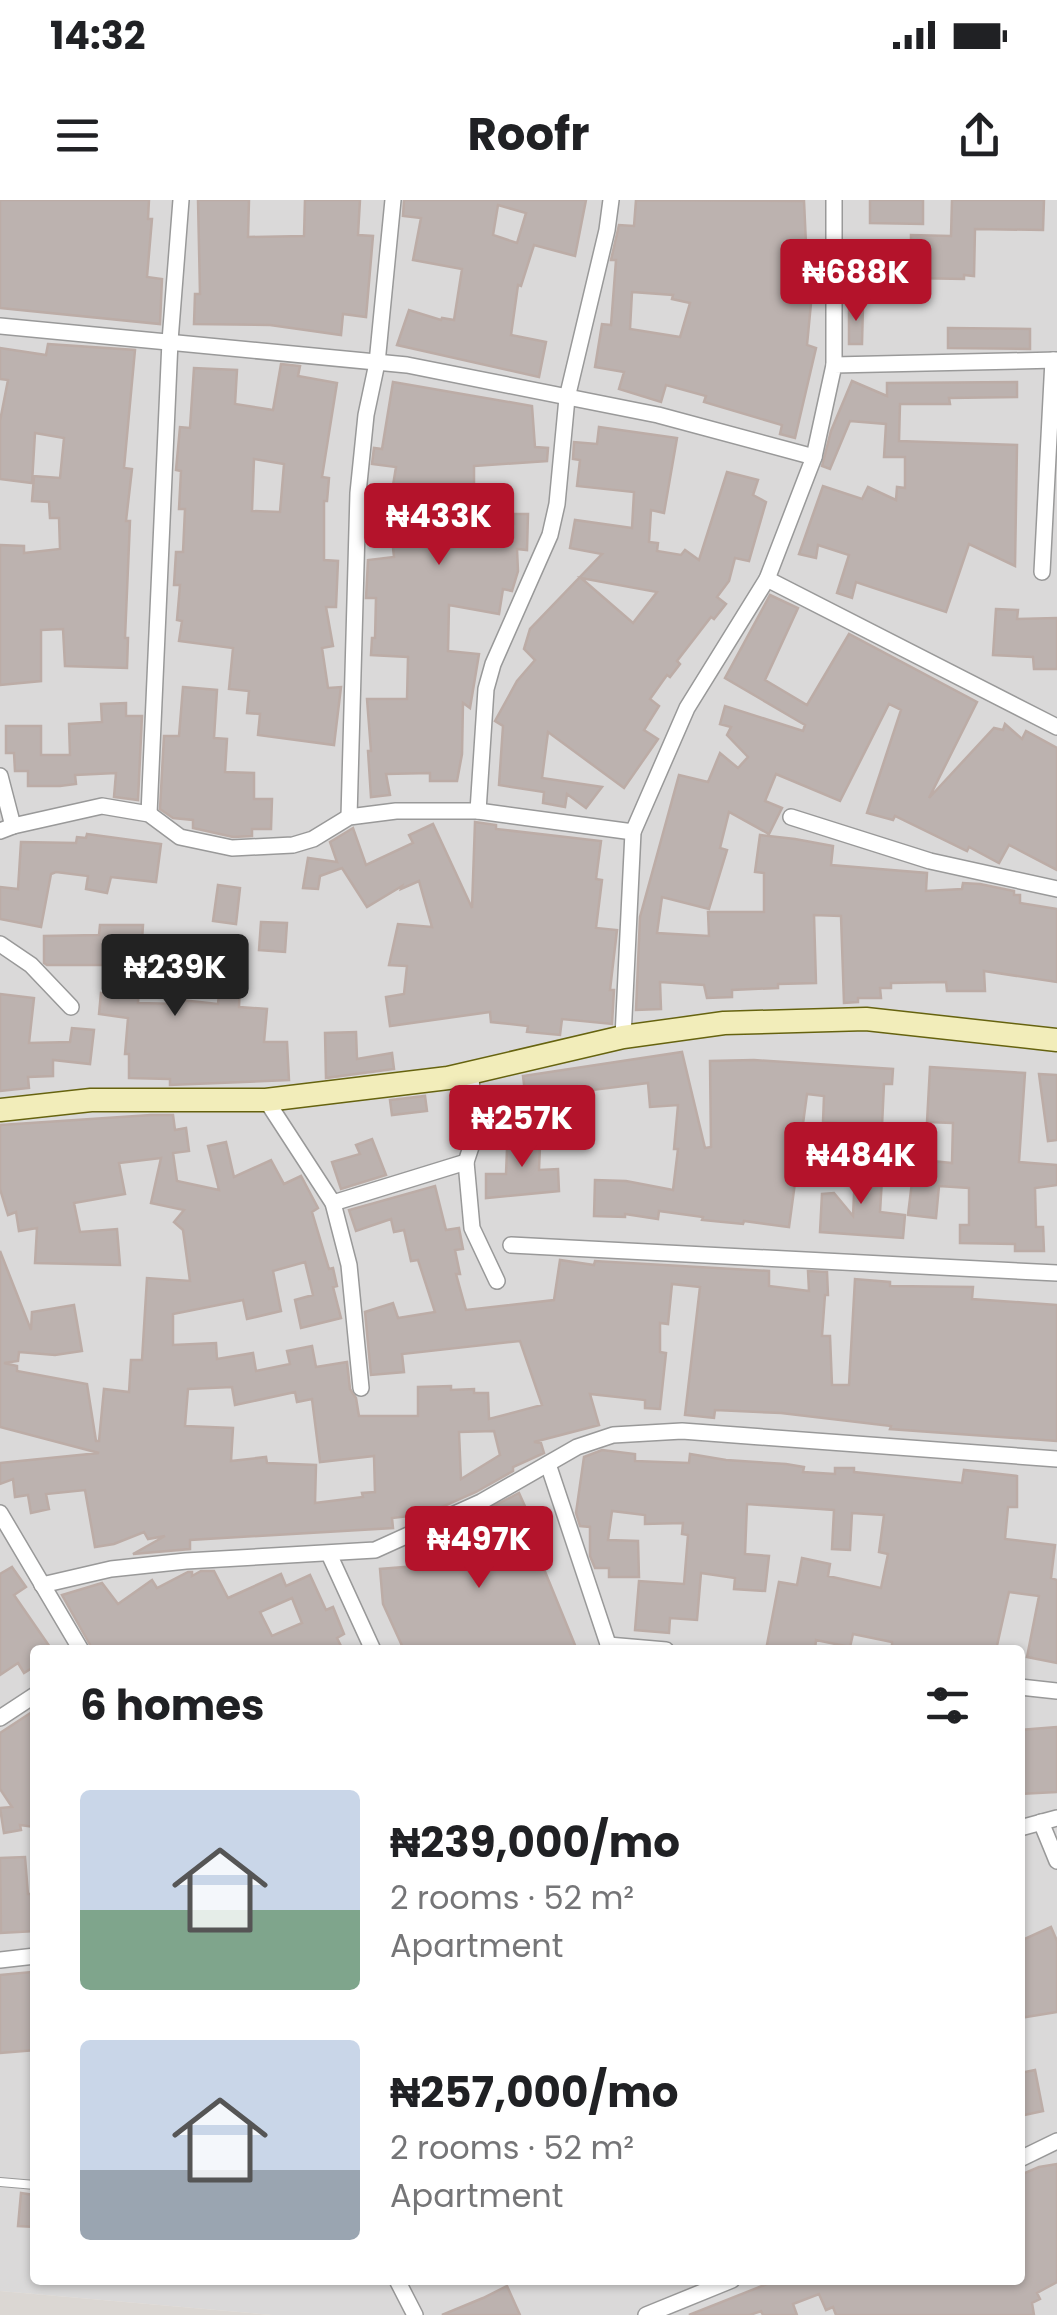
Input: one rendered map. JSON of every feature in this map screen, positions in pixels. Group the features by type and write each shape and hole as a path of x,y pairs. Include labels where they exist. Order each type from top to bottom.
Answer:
{"street":[{"path":"148,814 170,340 181,200"},
{"path":"349,818 358,493 366,415 377,363 393,200"},
{"path":"478,812 486,689 493,664 550,535 557,504 567,398 611,200"},
{"path":"623,1037 633,832 687,708 767,579 814,457 834,365 834,200"},
{"path":"0,326 407,365 658,415 814,457"},
{"path":"834,365 1055,360 1042,572"},
{"path":"767,579 1057,727"},
{"path":"0,776 7,828 102,806 148,814 180,837 232,848 293,845 313,839 349,818 396,811 478,812 633,832"},
{"path":"791,817 930,861 1057,889"},
{"path":"0,944 31,965 71,1007"},
{"path":"0,1110 91,1100 266,1100 471,1073 623,1037 724,1023 866,1018 1057,1040"},
{"path":"471,1073 474,1138 466,1162 472,1228 498,1281"},
{"path":"266,1100 334,1203 349,1266 361,1388"},
{"path":"334,1203 466,1162"},
{"path":"511,1244 1057,1273"},
{"path":"42,1585 111,1569 186,1560 375,1550 481,1502 577,1447 612,1435 682,1431 1057,1459"},
{"path":"548,1464 608,1645"},
{"path":"0,1512 78,1645"},
{"path":"329,1554 371,1645"},
{"path":"1025,1687 1057,1690"},
{"path":"0,1718 30,1698"},
{"path":"1049,1820 1057,1861"},
{"path":"0,1960 30,1957"},
{"path":"1025,2157 1057,2141"},
{"path":"400,2285 415,2315"},
{"path":"646,2315 720,2285"}],"lane":[{"path":"0,2182 30,2185"}],"shaded area":[{"path":"0,200 1057,200 1057,2315 272,2315 0,2291"},
{"path":"0,2291 272,2315 0,2315"}],"building":[{"path":"0,200 149,200 148,219 152,219 147,277 162,279 160,324 0,308"},
{"path":"198,200 249,200 248,237 304,236 305,200 360,200 358,235 373,236 366,317 343,314 341,335 270,325 194,324 195,294 200,294"},
{"path":"404,200 586,200 575,256 534,245 521,286 518,285 511,335 546,342 539,377 397,345 409,310 454,320 462,269 413,260 421,218 403,216","holes":["498,205 526,213 517,243 493,235"]},
{"path":"636,200 804,201 806,244 800,244 800,292 812,293 807,345 816,348 795,438 780,434 782,425 704,402 706,396 666,385 661,402 619,389 624,372 595,367 602,324 611,325 616,260 611,260 619,225 634,226","holes":["632,292 673,295 672,299 690,303 680,337 630,329"]},
{"path":"870,200 923,200 923,224 870,223"},
{"path":"952,200 1044,200 1043,230 975,229 974,276 911,278 911,235 951,236"},
{"path":"849,305 863,305 862,344 849,344"},
{"path":"948,328 1030,329 1030,349 948,348"},
{"path":"48,344 135,350 124,468 132,469 126,521 130,521 127,668 65,666 63,629 41,630 41,681 0,685 0,545 24,546 24,553 60,549 59,518 50,518 49,502 32,501 34,476 60,478 64,438 35,433 32,483 0,479 0,421 8,380 0,379 0,348 46,355"},
{"path":"281,364 300,366 298,376 337,383 322,477 329,478 324,501 324,560 338,561 336,607 326,607 333,646 322,648 328,688 341,687 334,745 258,735 260,714 247,713 249,691 229,689 233,648 179,641 180,585 174,585 176,552 183,552 185,509 179,509 181,471 176,470 180,427 190,428 194,368 237,370 235,404 273,410","holes":["254,459 284,464 280,512 252,511"]},
{"path":"852,381 887,396 887,383 1017,382 1017,397 949,398 950,404 900,404 899,441 1017,445 1015,566 969,544 946,612 856,582 852,598 837,593 849,555 818,545 816,558 799,554 823,486 862,499 868,487 896,500 897,487 905,488 905,457 884,457 886,424 850,421 830,469 822,466 831,431"},
{"path":"393,382 532,406 535,447 548,448 547,461 474,466 474,523 514,524 514,514 528,514 527,550 517,549 518,571 512,591 503,589 499,614 449,605 448,651 479,654 470,708 463,703 457,781 430,781 430,773 386,774 390,795 371,797 367,699 407,699 408,657 371,655 376,598 366,598 368,560 394,557 389,510 396,467 372,464 374,448 382,449"},
{"path":"599,427 677,438 664,513 651,510 649,542 658,543 657,551 681,555 685,550 699,560 727,472 758,480 753,495 766,502 749,561 735,558 729,581 717,597 726,604 714,619 711,617 677,661 680,664 650,699 659,706 644,730 658,739 624,788 548,732 542,778 602,787 586,808 567,794 565,807 543,803 544,792 499,785 503,726 495,721 517,681 535,660 524,649 530,629 602,554 570,548 575,520 632,528 634,492 577,486 580,460 573,459 574,442 597,444","holes":["581,578 657,592 633,623"]},
{"path":"770,595 798,608 765,680 807,705 849,634 977,702 929,798 994,728 1003,730 1005,724 1022,739 1026,731 1057,748 1057,870 1009,845 999,863 895,816 893,820 867,813 901,710 889,704 840,801 776,774 765,801 782,808 769,834 729,812 720,848 727,850 709,909 662,897 657,933 709,936 708,912 764,912 764,873 755,872 760,835 795,839 833,846 831,865 927,873 926,891 962,889 963,883 980,884 1014,891 1014,895 1020,895 1020,903 1057,909 1057,982 984,971 985,991 947,991 946,982 891,983 891,988 880,988 881,998 858,998 858,1002 844,1003 841,916 814,915 816,983 732,990 732,997 707,998 704,985 660,982 661,1009 636,1010 640,917 679,775 708,782 720,753 738,768 748,757 727,735 731,727 720,724 725,706 803,731 805,725 725,678"},
{"path":"996,609 1018,610 1017,619 1057,618 1057,669 1034,669 1033,657 993,655"},
{"path":"183,687 217,690 214,738 227,739 225,772 254,773 254,799 272,799 271,829 252,829 252,836 233,837 193,828 193,820 173,818 160,809 164,736 179,736"},
{"path":"126,703 126,716 142,716 138,800 114,797 116,773 75,775 76,784 28,786 28,771 15,771 14,753 6,753 6,726 41,726 41,755 70,755 69,724 102,722 101,704"},
{"path":"475,822 496,825 496,829 601,841 596,879 602,880 596,928 617,930 610,990 614,990 612,1024 562,1019 560,1035 527,1032 528,1026 491,1022 490,1012 390,1026 386,997 404,994 407,966 389,965 398,924 432,927 419,881 401,889 402,886 367,907 342,868 320,876 318,889 303,888 308,858 337,862 330,842 353,828 366,865 413,843 409,835 433,824 472,908"},
{"path":"87,834 161,844 156,882 111,877 107,893 86,889 88,876 56,872 51,874 41,927 0,919 0,887 18,889 21,842 76,843 77,837 86,838"},
{"path":"218,885 240,888 236,924 213,921"},
{"path":"261,922 287,923 285,952 259,950"},
{"path":"100,925 143,925 138,1003 180,1004 180,1000 218,1004 220,984 240,986 239,1007 267,1009 264,1042 287,1042 289,1080 170,1085 170,1079 129,1078 129,1054 125,1054 128,1018 99,1014 101,993 110,994 113,965 44,963 44,936 99,935"},
{"path":"205,951 228,954 225,976 203,974"},
{"path":"0,994 34,998 29,1043 70,1042 72,1028 94,1030 90,1064 53,1060 53,1076 28,1077 29,1088 0,1091"},
{"path":"356,1032 357,1059 392,1053 394,1069 326,1078 325,1033"},
{"path":"682,1052 705,1148 711,1147 710,1061 893,1069 892,1084 884,1084 882,1126 852,1124 850,1145 836,1144 836,1123 823,1122 824,1096 807,1094 789,1227 702,1220 703,1217 659,1211 658,1219 625,1214 594,1216 595,1180 673,1190 678,1105 650,1107 648,1083 592,1090 593,1098 562,1101 564,1112 528,1117 523,1076"},
{"path":"930,1067 1025,1073 1019,1162 1057,1165 1057,1185 1035,1188 1036,1227 1043,1227 1044,1251 1015,1251 1015,1244 960,1243 960,1225 969,1225 969,1188 939,1186 936,1218 908,1215 913,1174 902,1173 904,1158 952,1163 953,1123 927,1122"},
{"path":"1039,1074 1057,1075 1057,1140 1048,1141"},
{"path":"425,1096 427,1111 392,1115 390,1100"},
{"path":"173,1115 175,1130 186,1128 189,1151 173,1153 177,1181 219,1190 208,1146 226,1142 234,1177 271,1160 284,1184 301,1176 318,1208 312,1212 329,1269 333,1268 337,1286 333,1287 341,1318 301,1328 295,1300 313,1295 305,1262 273,1271 281,1311 247,1319 243,1300 173,1314 173,1345 216,1343 217,1359 253,1353 256,1371 290,1364 287,1351 312,1346 316,1367 347,1362 359,1416 418,1416 418,1387 451,1386 451,1390 488,1393 489,1419 542,1405 520,1341 402,1354 404,1372 371,1375 365,1312 393,1303 398,1318 435,1312 418,1260 411,1261 404,1230 394,1232 391,1219 356,1231 349,1210 435,1186 446,1230 459,1228 463,1249 455,1250 460,1274 456,1274 466,1310 554,1300 560,1260 594,1265 595,1261 769,1271 769,1286 809,1291 808,1271 827,1272 822,1336 830,1336 832,1385 849,1385 855,1279 890,1282 890,1286 973,1287 972,1299 1057,1305 1057,1441 890,1429 891,1426 781,1413 715,1410 714,1418 685,1415 700,1287 672,1284 668,1324 660,1323 660,1352 666,1353 660,1409 645,1408 645,1400 590,1394 599,1425 534,1442 541,1443 544,1453 513,1467 513,1471 476,1492 426,1514 392,1518 393,1528 190,1540 190,1549 133,1554 165,1536 148,1539 144,1532 95,1547 85,1490 46,1494 49,1509 31,1513 28,1495 15,1497 13,1479 0,1484 0,1463 99,1453 0,1427 0,1251 31,1330 32,1312 74,1305 82,1351 55,1355 19,1352 18,1361 4,1363 17,1366 17,1371 87,1384 99,1441 104,1389 129,1392 131,1360 142,1360 147,1278 190,1281 183,1230 174,1222 184,1210 151,1203 161,1158 119,1163 125,1194 74,1203 80,1232 117,1229 120,1265 35,1263 37,1228 19,1231 16,1212 8,1215 0,1189 0,1125","holes":["232,1387 235,1405 295,1392 297,1402 312,1399 320,1462 374,1456 375,1492 315,1503 316,1465 267,1463 266,1457 231,1461 233,1428 185,1426 188,1389","494,1431 500,1455 461,1479 459,1432"]},
{"path":"508,1125 527,1126 526,1145 540,1146 539,1170 558,1169 559,1191 486,1198 486,1174 506,1174"},
{"path":"372,1139 386,1175 341,1189 332,1162 360,1154 356,1145"},
{"path":"856,1151 871,1153 873,1179 882,1179 880,1212 905,1215 903,1238 820,1232 822,1194 834,1193 853,1216"},
{"path":"602,1450 635,1454 635,1461 689,1463 690,1454 786,1464 804,1467 803,1472 835,1474 835,1468 854,1468 854,1472 962,1483 964,1470 1017,1476 1017,1507 1008,1507 1005,1539 1055,1545 1051,1578 1057,1580 1057,1663 1027,1657 1039,1596 1009,1592 997,1645 892,1645 853,1634 850,1645 816,1640 816,1645 767,1645 779,1582 797,1585 802,1558 830,1564 828,1576 881,1588 888,1554 879,1552 884,1515 852,1513 850,1550 832,1549 834,1510 747,1504 745,1554 769,1556 765,1591 734,1589 735,1578 701,1573 697,1620 670,1618 669,1633 635,1630 639,1581 684,1584 688,1535 682,1534 683,1523 645,1524 645,1515 612,1511 608,1540 638,1541 639,1577 609,1577 609,1568 595,1568 590,1556 590,1527 580,1526 576,1513 584,1457"},
{"path":"519,1493 532,1522 526,1525 575,1645 402,1645 383,1604 380,1569 454,1563 440,1533"},
{"path":"12,1567 26,1587 14,1595 49,1645 30,1645 30,1669 24,1673 18,1663 0,1675 0,1574"},
{"path":"214,1571 228,1598 281,1574 286,1586 310,1575 326,1610 333,1607 344,1634 337,1638 340,1645 90,1645 62,1595 102,1583 118,1604 152,1580 157,1588 192,1572 192,1576","holes":["292,1598 302,1623 272,1636 260,1612"]},
{"path":"30,1713 30,1826 20,1825 21,1830 4,1833 0,1808 12,1807 0,1789 0,1733"},
{"path":"1057,1727 1057,1792 1025,1794 1025,1730"},
{"path":"25,1857 30,1931 1,1933 0,1858"},
{"path":"1051,1927 1057,1941 1057,2012 1025,2017 1025,1939"},
{"path":"30,1972 30,2050 0,2053 0,1975"},
{"path":"1035,2070 1043,2111 1025,2115 1025,2072"},
{"path":"1057,2164 1057,2282 1037,2293 1040,2299 1032,2303 1034,2315 836,2315 833,2307 826,2310 819,2294 793,2304 797,2315 763,2315 761,2311 750,2315 689,2315 764,2285 1025,2285 1025,2173"},
{"path":"21,2193 30,2194 30,2227 18,2226"},
{"path":"507,2286 520,2315 442,2315 483,2298"}]}
